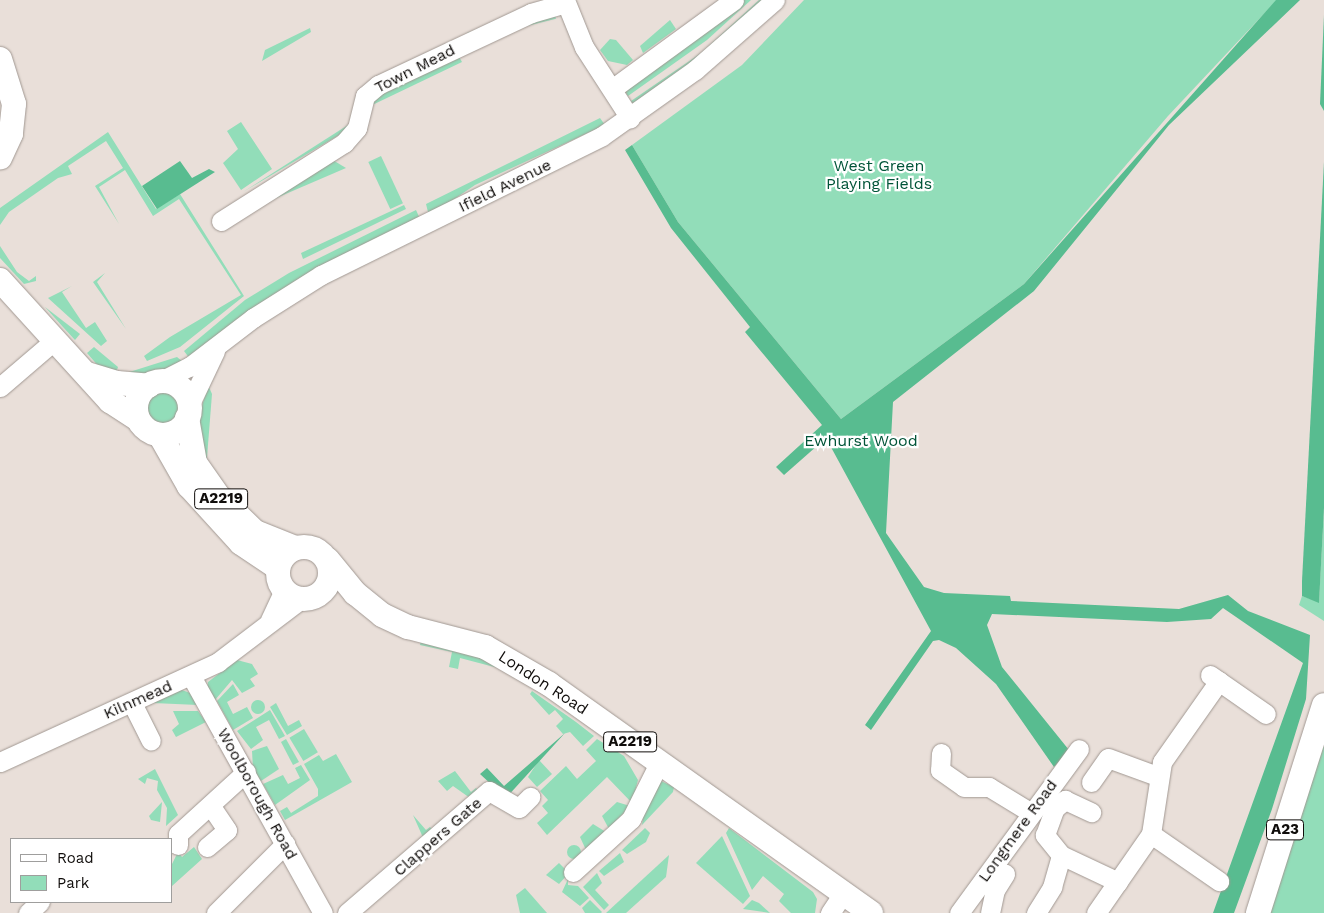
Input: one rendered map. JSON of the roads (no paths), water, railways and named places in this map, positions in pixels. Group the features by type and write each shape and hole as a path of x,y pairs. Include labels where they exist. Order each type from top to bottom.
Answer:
{"main road":[{"path":"0,59 14,104 11,134 0,158"},
{"name":"A2219","path":"0,280 122,412 138,419 160,435"},
{"name":"A2219","path":"85,373 117,383 179,387 188,412 195,464 220,497 255,532 295,548 311,547 328,560"},
{"path":"138,419 136,404 154,384"},
{"path":"160,435 173,433 188,412"},
{"name":"London Road","path":"160,435 189,486 240,543 296,588 371,608"},
{"path":"295,548 296,588 329,582 328,560"},
{"name":"London Road","path":"328,560 371,608 397,624 498,652 659,764 837,904 871,913"},
{"name":"A23","path":"1258,913 1324,705"}],"street":[{"path":"612,89 734,0"},
{"name":"Ifield Avenue","path":"154,384 218,346 253,318 321,275 543,169 630,118 733,40 775,0"},
{"path":"565,1 584,47 630,118"},
{"name":"Town Mead","path":"221,221 344,143 356,128 365,96 378,85 531,13 565,1"},
{"path":"0,387 56,339"},
{"name":"Ifield Avenue","path":"188,412 218,346"},
{"name":"Kilnmead","path":"0,762 191,676 242,646 268,623 296,588"},
{"name":"Woolborough Road","path":"191,676 323,913"},
{"path":"1096,913 1151,834 1157,776 1214,678 1266,714"},
{"path":"132,703 151,741"},
{"name":"Longmere Road","path":"958,913 1030,812 1078,749"},
{"path":"941,753 940,770 964,788 989,787 1030,812"},
{"path":"1091,782 1108,758 1157,776"},
{"path":"574,872 631,819 659,764"},
{"path":"178,845 178,834 211,806 246,772"},
{"name":"Clappers Gate","path":"348,913 489,792 519,808 530,797"},
{"path":"1092,812 1065,800 1054,808 1045,834 1061,855 1118,882"},
{"path":"207,846 227,830 211,806"},
{"path":"1151,834 1219,881"},
{"path":"216,913 285,844"},
{"path":"1036,913 1052,887 1061,855"},
{"path":"990,913 995,890 1005,874"},
{"path":"28,913 39,903"}],"park label":[{"name":"West Green Playing Fields","path":"879,175"},
{"name":"Ewhurst Wood","path":"861,441"}]}
